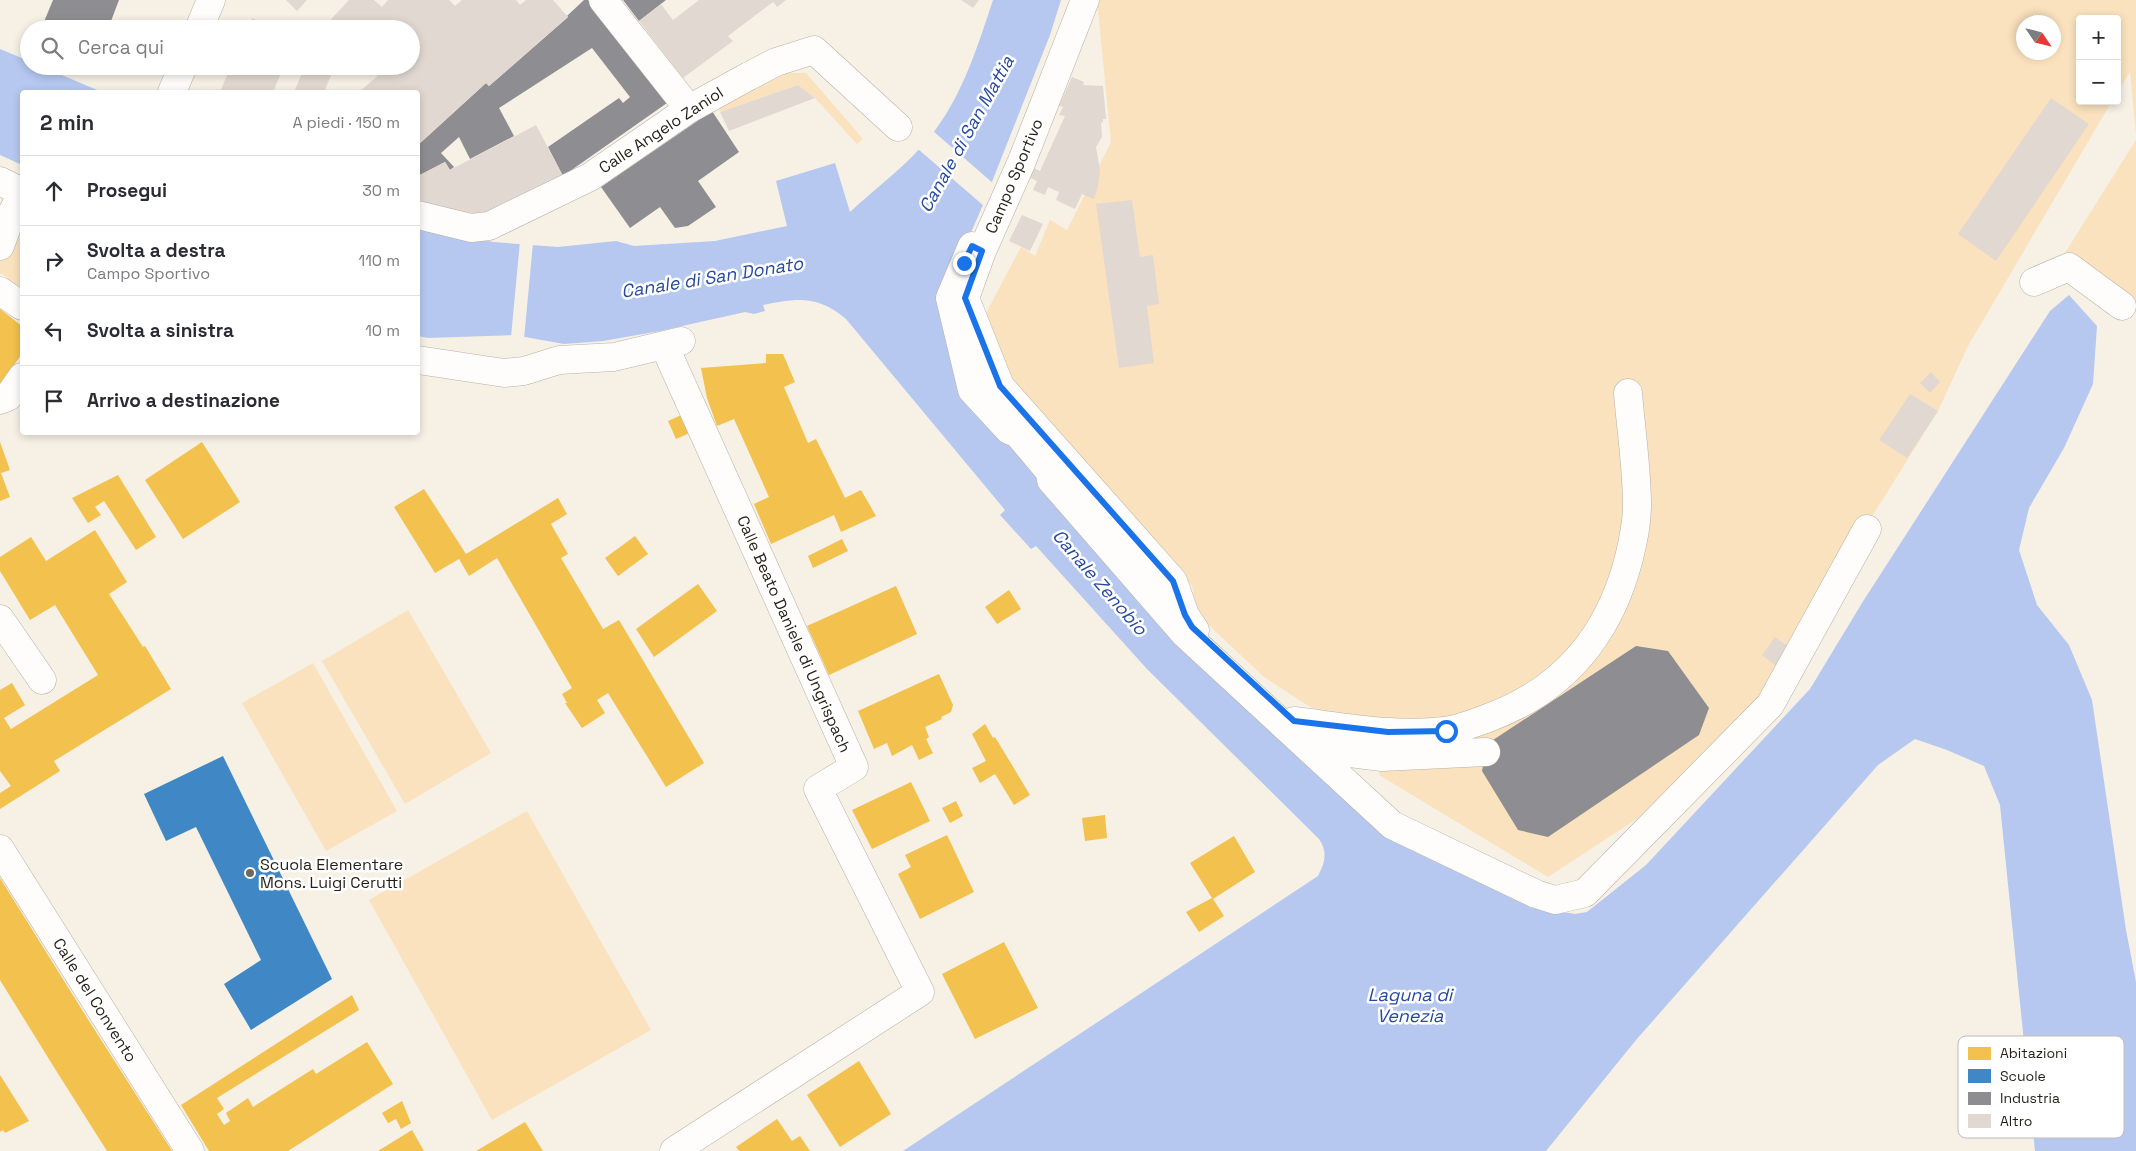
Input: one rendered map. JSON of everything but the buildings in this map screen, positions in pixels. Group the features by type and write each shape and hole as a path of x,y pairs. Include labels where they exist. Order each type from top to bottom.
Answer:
{"street":[{"path":"203,20 211,0"},
{"path":"603,0 689,109"},
{"name":"Campo Sportivo","path":"1085,0 1022,161 999,197 965,298 1000,386 1173,581 1185,615 1192,627 1326,750 1382,757 1486,752"},
{"name":"Calle Angelo Zaniol","path":"420,215 471,228 489,226 530,213 590,177 689,109 776,62 814,50 898,127"},
{"path":"173,90 179,75"},
{"path":"0,181 20,191"},
{"path":"0,246 20,196"},
{"path":"982,251 972,246 950,298 972,390 1009,430 1018,434 1050,472 1051,480 1185,634 1392,825 1536,894 1556,900 1585,893 1770,705 1867,529"},
{"path":"2034,282 2069,267 2122,306"},
{"path":"0,291 20,305"},
{"name":"Calle Beato Daniele di Ungrispach","path":"420,360 504,373 515,366 524,371 559,360 673,343 854,767 818,789 920,992 674,1151"},
{"path":"0,400 8,397 20,381"},
{"path":"1294,721 1388,732 1446,731 1470,725 1522,704 1569,668 1586,651 1615,601 1625,575 1634,537 1637,507 1628,393"},
{"path":"0,619 42,680"},
{"name":"Calle del Convento","path":"0,849 190,1151"}],"shaded area":[{"path":"1097,0 2136,0 2136,135 2130,72 2121,86 2121,15 2076,15 2076,105 2110,105 1968,346 1938,411 1739,729 1693,782 1548,877 1379,775 1389,725 1355,722 1310,707 1264,677 1198,615 1192,586 1011,379 983,319 1021,247 1035,256 1050,220 1067,230 1111,142"},
{"path":"780,73 806,73 863,139 857,144 815,98 798,85 720,112 717,105"},
{"path":"2136,140 2136,307 2119,290 2063,256"},
{"path":"17,214 20,216 20,287 0,273 0,262"},
{"path":"408,610 491,753 405,804 322,661"},
{"path":"313,663 397,811 326,851 242,703"},
{"path":"527,811 651,1030 492,1120 369,900"}],"water":[{"name":"Laguna di Venezia","path":"993,0 1061,0 1050,35 982,207 943,297 965,391 1376,820 1551,910 1575,914 1587,912 1646,865 1810,689 1862,603 2050,311 2069,295 2097,326 2093,384 2064,448 2029,508 2019,550 2037,605 2069,645 2092,700 2126,930 2136,982 2136,1151 2035,1151 2034,1138 2124,1138 2124,1036 2023,1036 2000,805 1984,766 1915,739 1878,765 1636,1040 1546,1151 903,1151 1318,876 1325,858 1322,844 1147,669 1036,546 1031,549 1000,515 1005,510 846,319 836,311 807,300 786,301 763,305 765,311 754,314 745,312 660,331 603,341 564,344 514,335 428,338 420,336 420,223 493,242 558,247 616,241 634,246 715,241 787,226 776,181 835,163 850,212 917,152 936,129 955,99 982,34"},
{"path":"0,49 20,57 20,75 61,75 97,90 20,90 20,164 0,155"}],"pier":[{"path":"933,131 994,184 984,206 918,149"},
{"path":"520,241 533,243 524,339 511,337"}],"place":[{"name":"Scuola Elementare Mons. Luigi Cerutti","path":"250,873"}],"route":[{"path":"964,263 972,246 982,251 965,298 1000,386 1173,581 1185,615 1192,627 1294,721 1388,732 1446,731"}],"water label":[{"name":"Canale di San Mattia","path":"966,134"},
{"name":"Canale di San Donato","path":"712,277"},
{"name":"Canale Zenobio","path":"1100,582"}]}
